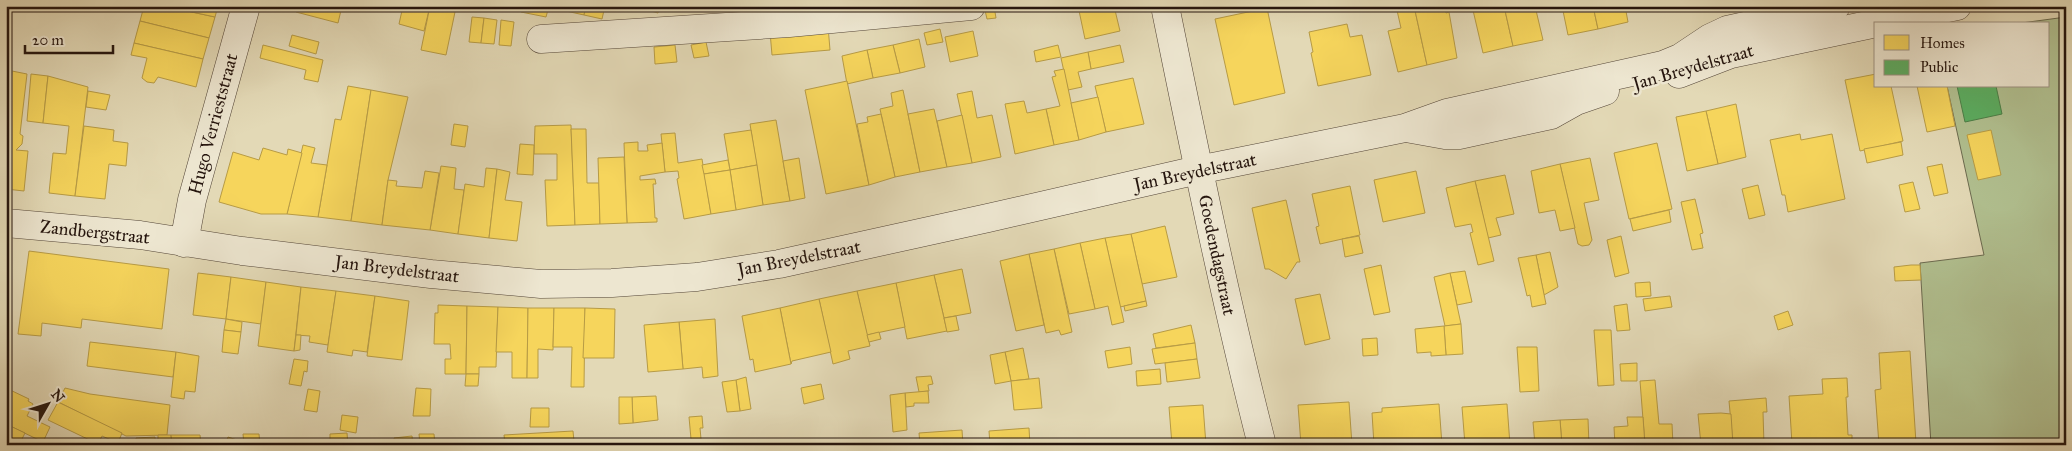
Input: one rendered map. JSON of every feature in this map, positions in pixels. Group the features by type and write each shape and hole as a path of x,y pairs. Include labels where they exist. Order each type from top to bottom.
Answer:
{"street":[{"name":"Hugo Verrieststraat","path":"184,243 192,200 246,6"},
{"path":"541,39 805,14 971,6"},
{"name":"Goedendagstraat","path":"1164,6 1238,350 1262,445"},
{"name":"Jan Breydelstraat","path":"184,243 431,274 541,284 612,283 698,277 778,264 996,217 1198,170 1405,128 1448,113 1663,64 1680,58 1710,38 1727,30 1836,6"},
{"name":"Jan Breydelstraat","path":"1881,22 1957,6"},
{"name":"Jan Breydelstraat","path":"1405,128 1445,135 1459,135 1551,115 1576,101 1603,92 1674,76 1730,54 1874,24"},
{"name":"Zandbergstraat","path":"6,223 140,235 184,243"}],"green space":[{"path":"2066,17 2066,445 1931,445 1920,263 1984,255 1947,88 2050,88 2050,22 2029,22"}],"building: Homes":[{"path":"144,6 164,6 215,17 209,38 140,21"},
{"path":"164,6 218,6 215,17"},
{"path":"298,6 342,6 338,23 296,12"},
{"path":"403,6 430,6 424,31 399,24"},
{"path":"430,6 455,12 446,55 421,50"},
{"path":"522,6 549,6 546,17 521,12"},
{"path":"567,6 586,6 584,15 566,11"},
{"path":"586,6 605,6 602,19 584,15"},
{"path":"645,6 660,6 658,13 644,9"},
{"path":"703,6 743,6 742,12"},
{"path":"984,6 994,6 996,18 987,19"},
{"path":"1078,6 1114,6 1120,31 1085,39"},
{"path":"1396,6 1414,6 1427,65 1398,72 1388,31 1401,28"},
{"path":"1414,6 1445,6 1446,13 1449,12 1457,58 1427,65"},
{"path":"1472,6 1504,6 1513,46 1483,53"},
{"path":"1504,6 1535,6 1543,40 1513,46"},
{"path":"1562,6 1593,6 1598,29 1568,35"},
{"path":"1593,6 1625,6 1628,22 1598,29"},
{"path":"1267,8 1285,93 1234,105 1215,19"},
{"path":"472,17 484,18 481,43 469,42"},
{"path":"484,18 497,20 494,44 481,43"},
{"path":"501,20 514,22 511,46 499,45"},
{"path":"140,21 209,38 203,59 134,43"},
{"path":"1347,24 1350,37 1362,35 1371,75 1318,86 1309,32"},
{"path":"828,26 830,50 772,55 770,32"},
{"path":"940,29 943,42 927,45 924,33"},
{"path":"973,31 978,56 950,62 945,37"},
{"path":"292,35 319,42 316,54 289,46"},
{"path":"919,39 925,67 900,73 893,45"},
{"path":"706,42 709,56 694,58 691,45"},
{"path":"134,43 203,59 196,87 158,77 154,83 147,82 142,78 147,58 131,55"},
{"path":"263,45 323,60 318,82 304,79 306,70 260,58"},
{"path":"675,45 677,62 655,64 654,47"},
{"path":"893,45 900,73 873,78 867,50"},
{"path":"1058,45 1061,57 1036,62 1034,51"},
{"path":"1120,45 1124,62 1091,69 1088,52"},
{"path":"867,50 873,78 847,84 842,56"},
{"path":"1088,52 1091,69 1078,72 1082,87 1068,90 1061,58"},
{"path":"1064,69 1079,140 1054,145 1046,109 1060,106 1052,77 1056,76 1054,71"},
{"path":"12,71 27,74 20,134 23,136 22,144 16,150 28,151 24,191 6,189 6,129"},
{"path":"31,74 48,76 43,123 27,121"},
{"path":"1874,74 1874,88 1891,88 1903,141 1860,151 1845,80"},
{"path":"48,76 88,87 75,196 49,193 53,153 66,154 69,126 43,123"},
{"path":"1133,78 1144,124 1106,132 1095,86"},
{"path":"847,81 869,185 826,194 805,90"},
{"path":"348,86 371,90 351,221 318,217 335,119 341,120"},
{"path":"1917,88 1947,88 1955,126 1927,132"},
{"path":"371,90 408,97 388,180 382,225 351,221"},
{"path":"903,90 920,172 895,177 880,109 893,106 891,93"},
{"path":"88,91 110,95 106,110 86,107"},
{"path":"972,91 977,118 992,115 1001,157 972,163 957,94"},
{"path":"6,92 10,93 6,129"},
{"path":"1098,97 1106,132 1079,140 1071,103"},
{"path":"1024,101 1027,113 1046,109 1054,145 1015,154 1005,104"},
{"path":"1736,104 1746,157 1718,164 1706,111"},
{"path":"934,109 947,167 920,172 908,114"},
{"path":"1706,111 1718,164 1687,171 1676,117"},
{"path":"881,114 895,177 869,185 857,124 868,122 867,117"},
{"path":"962,115 972,163 947,167 937,121"},
{"path":"776,120 790,201 763,205 750,124"},
{"path":"454,124 468,126 465,147 451,145"},
{"path":"571,125 575,225 547,226 545,180 557,180 557,154 534,154 535,126"},
{"path":"84,126 114,130 113,141 128,143 126,166 109,164 105,199 75,196"},
{"path":"571,129 586,129 587,183 599,183 600,224 575,225"},
{"path":"751,130 757,165 730,170 724,134"},
{"path":"1991,130 2001,175 1978,180 1967,135"},
{"path":"675,133 678,163 702,159 711,214 684,219 677,179 679,178 678,171 665,172 661,134"},
{"path":"1800,134 1801,140 1832,134 1845,199 1788,212 1785,195 1782,195 1770,140"},
{"path":"638,142 638,151 648,151 647,145 662,143 665,172 640,176 640,180 655,179 656,184 653,184 655,218 657,218 657,222 627,223 624,143"},
{"path":"1901,142 1903,155 1867,163 1864,149"},
{"path":"1657,143 1672,209 1629,219 1614,153"},
{"path":"520,144 534,145 533,175 517,174"},
{"path":"303,145 315,148 311,163 327,165 318,217 287,214"},
{"path":"263,148 287,155 288,149 302,153 287,214 261,214 219,202 233,152 259,160"},
{"path":"624,157 627,223 600,224 598,158"},
{"path":"799,158 805,198 790,201 783,161"},
{"path":"1590,158 1599,200 1584,203 1592,240 1589,245 1582,246 1578,244 1560,164"},
{"path":"728,160 730,170 704,174 702,165"},
{"path":"1560,164 1575,228 1560,231 1555,210 1539,213 1531,171"},
{"path":"1942,164 1948,193 1934,196 1927,167"},
{"path":"757,165 763,205 736,210 730,170"},
{"path":"441,166 456,168 454,189 464,190 458,234 430,230"},
{"path":"486,168 497,169 489,238 458,234 465,184 484,187"},
{"path":"497,169 510,172 505,200 522,202 517,241 489,238"},
{"path":"730,170 736,210 711,214 704,174"},
{"path":"425,171 439,173 430,230 382,225 388,180 397,181 396,186 422,188"},
{"path":"1416,171 1425,213 1383,222 1374,180"},
{"path":"1505,175 1514,214 1496,218 1501,235 1488,238 1475,181"},
{"path":"1475,181 1494,261 1478,265 1470,233 1473,232 1471,224 1455,227 1446,188"},
{"path":"1913,182 1920,209 1905,212 1899,185"},
{"path":"1758,185 1765,215 1749,219 1742,189"},
{"path":"1350,186 1360,235 1320,244 1316,227 1319,226 1312,194"},
{"path":"1695,199 1703,233 1700,234 1703,248 1692,250 1681,202"},
{"path":"1286,200 1300,262 1297,262 1286,279 1269,269 1265,269 1252,208"},
{"path":"1669,210 1671,222 1633,231 1630,219"},
{"path":"1165,226 1177,277 1142,284 1131,234"},
{"path":"1131,234 1146,301 1120,307 1105,238"},
{"path":"1359,236 1363,253 1345,257 1342,239"},
{"path":"1621,236 1629,273 1615,277 1607,240"},
{"path":"1105,238 1124,322 1112,325 1108,306 1095,309 1080,243"},
{"path":"1080,243 1095,309 1069,314 1054,249"},
{"path":"1054,249 1072,332 1061,335 1059,330 1046,333 1029,254"},
{"path":"29,251 169,269 162,329 82,319 81,328 42,323 41,336 18,334"},
{"path":"1550,252 1558,287 1544,295 1536,255"},
{"path":"1029,254 1044,325 1016,331 1000,261"},
{"path":"1536,255 1546,304 1532,307 1530,295 1527,296 1518,258"},
{"path":"1381,265 1390,312 1374,315 1364,269"},
{"path":"1920,265 1921,280 1895,281 1894,267"},
{"path":"962,269 971,313 944,318 934,275"},
{"path":"1465,271 1472,302 1457,305 1450,273"},
{"path":"198,273 231,277 226,319 193,315"},
{"path":"1450,273 1461,324 1445,326 1434,277"},
{"path":"934,275 947,331 907,339 896,283"},
{"path":"231,277 266,282 261,324 226,319"},
{"path":"266,282 301,287 294,351 258,346"},
{"path":"1650,282 1651,296 1636,297 1635,283"},
{"path":"896,283 905,327 867,335 857,291"},
{"path":"301,287 336,291 328,345 309,342 310,336 296,335"},
{"path":"336,291 375,296 367,352 353,350 352,356 327,352"},
{"path":"857,291 870,346 848,351 850,359 833,364 819,299"},
{"path":"1320,294 1330,339 1305,345 1295,299"},
{"path":"375,296 409,301 402,360 367,356"},
{"path":"1670,296 1672,307 1645,311 1643,299"},
{"path":"819,299 831,352 792,361 791,364 780,308"},
{"path":"1146,301 1147,306 1125,311 1124,306"},
{"path":"1627,304 1630,330 1617,331 1614,306"},
{"path":"438,305 467,306 466,374 445,374 445,359 451,359 450,344 434,344 435,313 438,313"},
{"path":"467,306 498,307 496,367 479,367 479,374 466,374"},
{"path":"498,307 528,308 527,378 512,378 512,352 496,352"},
{"path":"528,308 554,308 553,350 538,349 538,378 527,378"},
{"path":"554,308 585,308 584,387 571,387 572,347 553,347"},
{"path":"585,308 615,309 614,358 583,358"},
{"path":"780,308 791,364 755,372 753,359 750,360 742,316"},
{"path":"1788,311 1793,325 1778,330 1774,316"},
{"path":"956,316 959,330 947,332 944,318"},
{"path":"226,319 242,322 241,332 224,330"},
{"path":"715,319 718,376 703,378 702,367 683,369 679,322"},
{"path":"679,322 683,369 648,372 644,325"},
{"path":"1461,324 1463,354 1446,355 1444,326"},
{"path":"1191,325 1195,343 1156,348 1153,334"},
{"path":"1444,326 1446,355 1431,356 1431,352 1417,353 1415,329"},
{"path":"224,330 241,332 238,354 222,352"},
{"path":"1594,330 1611,330 1614,385 1598,386"},
{"path":"879,332 881,339 869,342 867,335"},
{"path":"296,335 301,335 300,350 294,351"},
{"path":"1377,338 1378,355 1363,356 1362,339"},
{"path":"90,342 176,352 173,377 87,366"},
{"path":"1195,343 1197,359 1155,364 1152,349"},
{"path":"1130,347 1132,364 1108,368 1105,351"},
{"path":"1517,347 1537,347 1539,391 1520,392"},
{"path":"1023,348 1029,379 1011,381 1005,352"},
{"path":"1910,351 1916,443 1879,445 1875,390 1881,389 1879,353"},
{"path":"176,352 199,356 195,392 185,391 184,399 171,397"},
{"path":"1005,352 1011,381 995,384 990,355"},
{"path":"294,359 308,361 307,372 304,371 301,386 289,384"},
{"path":"1197,359 1200,378 1167,382 1165,363"},
{"path":"1637,363 1637,381 1621,381 1620,364"},
{"path":"1160,369 1161,384 1137,386 1136,371"},
{"path":"466,374 479,374 478,386 465,386"},
{"path":"931,376 933,384 928,385 929,391 919,392 916,377"},
{"path":"746,377 751,409 740,411 736,380"},
{"path":"1039,378 1042,408 1014,410 1011,381"},
{"path":"1847,378 1848,435 1852,435 1852,445 1826,445 1826,442 1792,444 1789,396 1823,394 1822,379"},
{"path":"736,380 740,411 727,412 722,382"},
{"path":"1655,380 1659,424 1672,424 1673,445 1645,445 1640,381"},
{"path":"821,384 824,399 804,404 801,388"},
{"path":"6,388 29,399 28,401 33,404 27,416 50,427 43,442 6,424"},
{"path":"65,388 90,394 170,405 167,435 126,436 58,402"},
{"path":"416,388 431,389 430,416 413,416"},
{"path":"308,389 320,391 317,412 304,410"},
{"path":"928,391 929,403 914,403 914,406 906,407 905,393"},
{"path":"905,393 907,430 893,432 890,395"},
{"path":"656,396 658,420 633,423 632,397"},
{"path":"619,397 632,397 633,423 619,424"},
{"path":"1766,398 1767,412 1763,412 1764,445 1733,445 1729,401"},
{"path":"58,402 122,433 118,443 102,436 98,444 48,420"},
{"path":"1349,402 1352,445 1301,445 1298,405"},
{"path":"1439,404 1442,445 1374,445 1372,413 1382,412 1382,408"},
{"path":"1507,404 1510,445 1465,445 1462,407"},
{"path":"1203,405 1206,445 1172,445 1169,407"},
{"path":"531,408 549,408 549,427 530,427"},
{"path":"1698,414 1731,414 1733,445 1701,445"},
{"path":"342,415 358,417 356,433 340,430"},
{"path":"702,416 703,428 700,428 701,439 691,439 689,417"},
{"path":"1627,417 1643,417 1645,445 1615,445 1614,427 1628,426"},
{"path":"1588,419 1589,445 1562,445 1560,420"},
{"path":"1560,420 1562,445 1535,445 1533,422"},
{"path":"6,424 25,433 19,445 6,445"},
{"path":"1029,428 1030,445 990,445 989,431"},
{"path":"962,430 963,445 920,445 919,433"},
{"path":"573,431 574,441 572,441 575,445 562,445 562,441 505,445 504,435"},
{"path":"347,433 348,445 330,445 330,434"},
{"path":"243,434 259,434 260,445 244,445"},
{"path":"419,434 434,434 435,445 420,445"},
{"path":"158,435 171,435 172,445 158,445"},
{"path":"171,435 200,435 201,445 172,445"},
{"path":"412,436 413,445 395,445 394,438"},
{"path":"155,437 155,445 136,445 136,438"},
{"path":"228,437 243,442 242,445 225,445"},
{"path":"1108,441 1108,445 1084,445 1084,443"}],"building: Public":[{"path":"1957,88 1996,88 2002,114 1965,122"}]}
